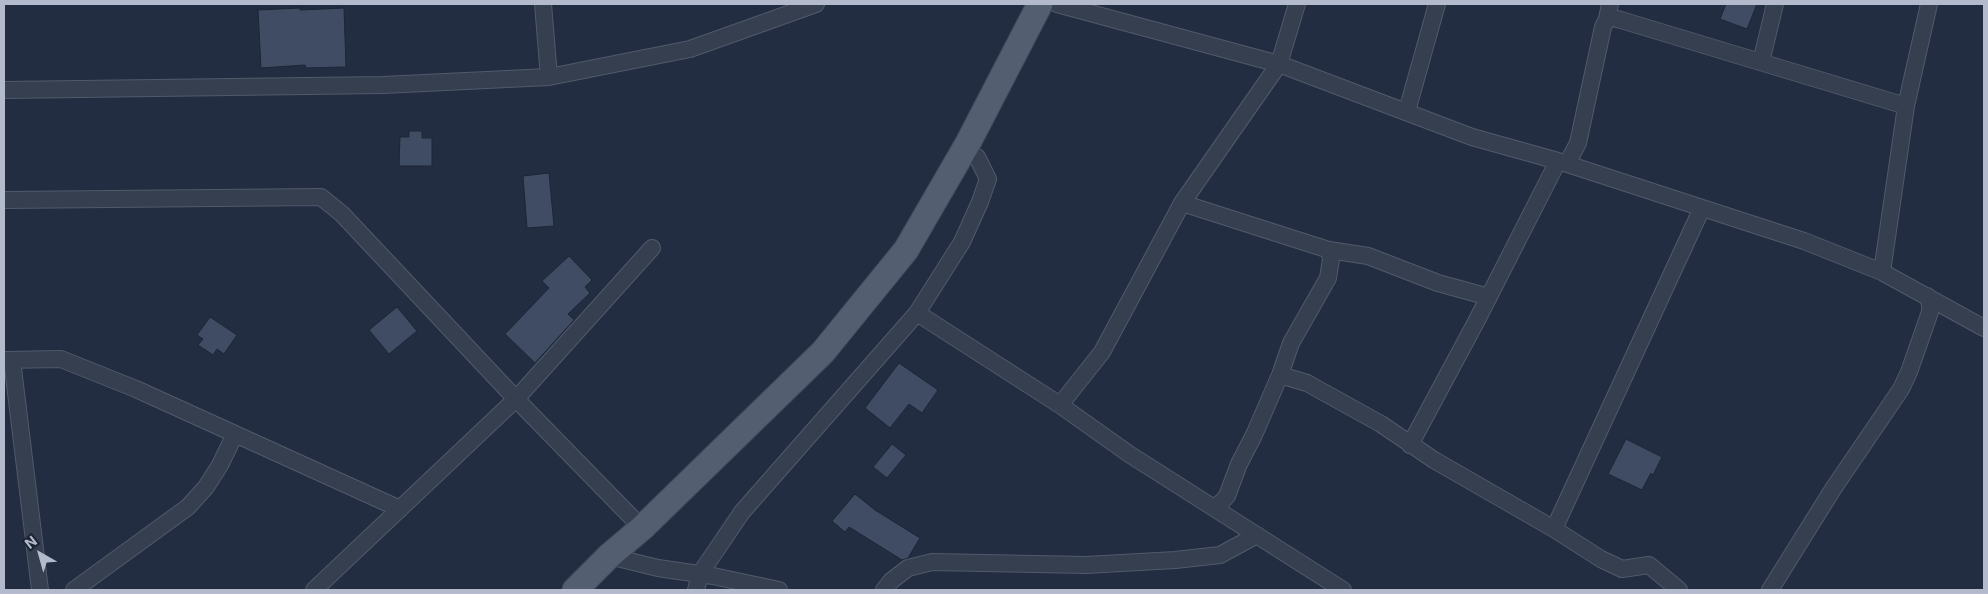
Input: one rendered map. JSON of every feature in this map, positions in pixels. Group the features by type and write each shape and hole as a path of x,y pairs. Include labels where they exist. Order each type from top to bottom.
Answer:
{"main road":[{"path":"575,590 824,352 906,250 964,151 1040,4"}],"street":[{"path":"543,4 550,77"},
{"path":"4,90 383,85 550,77 690,49 816,4"},
{"path":"1058,4 1279,64 1472,137 1562,163 1804,241 1882,272 1984,328"},
{"path":"1060,405 1102,352 1182,203 1279,64 1297,4"},
{"path":"1407,111 1437,4"},
{"path":"1761,62 1775,4"},
{"path":"1882,272 1906,106 1928,4"},
{"path":"1609,12 1613,18 1906,106"},
{"path":"1410,445 1562,163 1578,143 1603,26 1609,12"},
{"path":"698,582 742,512 917,313 962,242 988,179 977,157 964,151"},
{"path":"4,200 321,197 342,214 516,399 642,528"},
{"path":"1182,203 1329,250 1368,256 1438,283 1489,297"},
{"path":"1554,529 1702,208"},
{"path":"314,590 516,399 652,248"},
{"path":"1215,509 1227,496 1239,464 1280,375 1291,343 1328,278 1331,259 1329,250"},
{"path":"1770,590 1833,489 1901,388 1930,312 1927,296"},
{"path":"917,313 1060,405 1130,454 1344,590"},
{"path":"40,590 8,360 61,359 136,389 400,509"},
{"path":"1280,375 1307,383 1382,424 1410,445 1622,570 1649,565 1679,590"},
{"path":"74,590 188,506 206,487 220,465 235,434"},
{"path":"884,590 891,581 908,568 932,562 1086,564 1175,560 1220,555 1257,535"},
{"path":"609,556 658,568 698,582 779,590"}],"building":[{"path":"1726,4 1757,4 1747,29 1720,19"},
{"path":"300,8 300,10 344,8 346,67 306,68 305,65 261,68 258,10"},
{"path":"409,131 422,131 422,138 432,138 432,166 399,166 400,137 409,137"},
{"path":"549,173 554,226 527,228 523,176"},
{"path":"569,256 592,280 585,287 590,293 568,314 574,320 535,363 505,334 549,288 542,281"},
{"path":"397,307 417,331 389,354 369,330"},
{"path":"210,317 237,335 224,354 217,349 213,355 198,345 203,339 197,335"},
{"path":"899,363 938,390 922,413 909,404 890,428 865,408"},
{"path":"1626,439 1662,457 1653,475 1651,473 1642,490 1608,474"},
{"path":"892,444 906,455 887,478 873,467"},
{"path":"855,494 875,510 920,538 908,558 902,560 849,527 845,532 832,521"}]}
